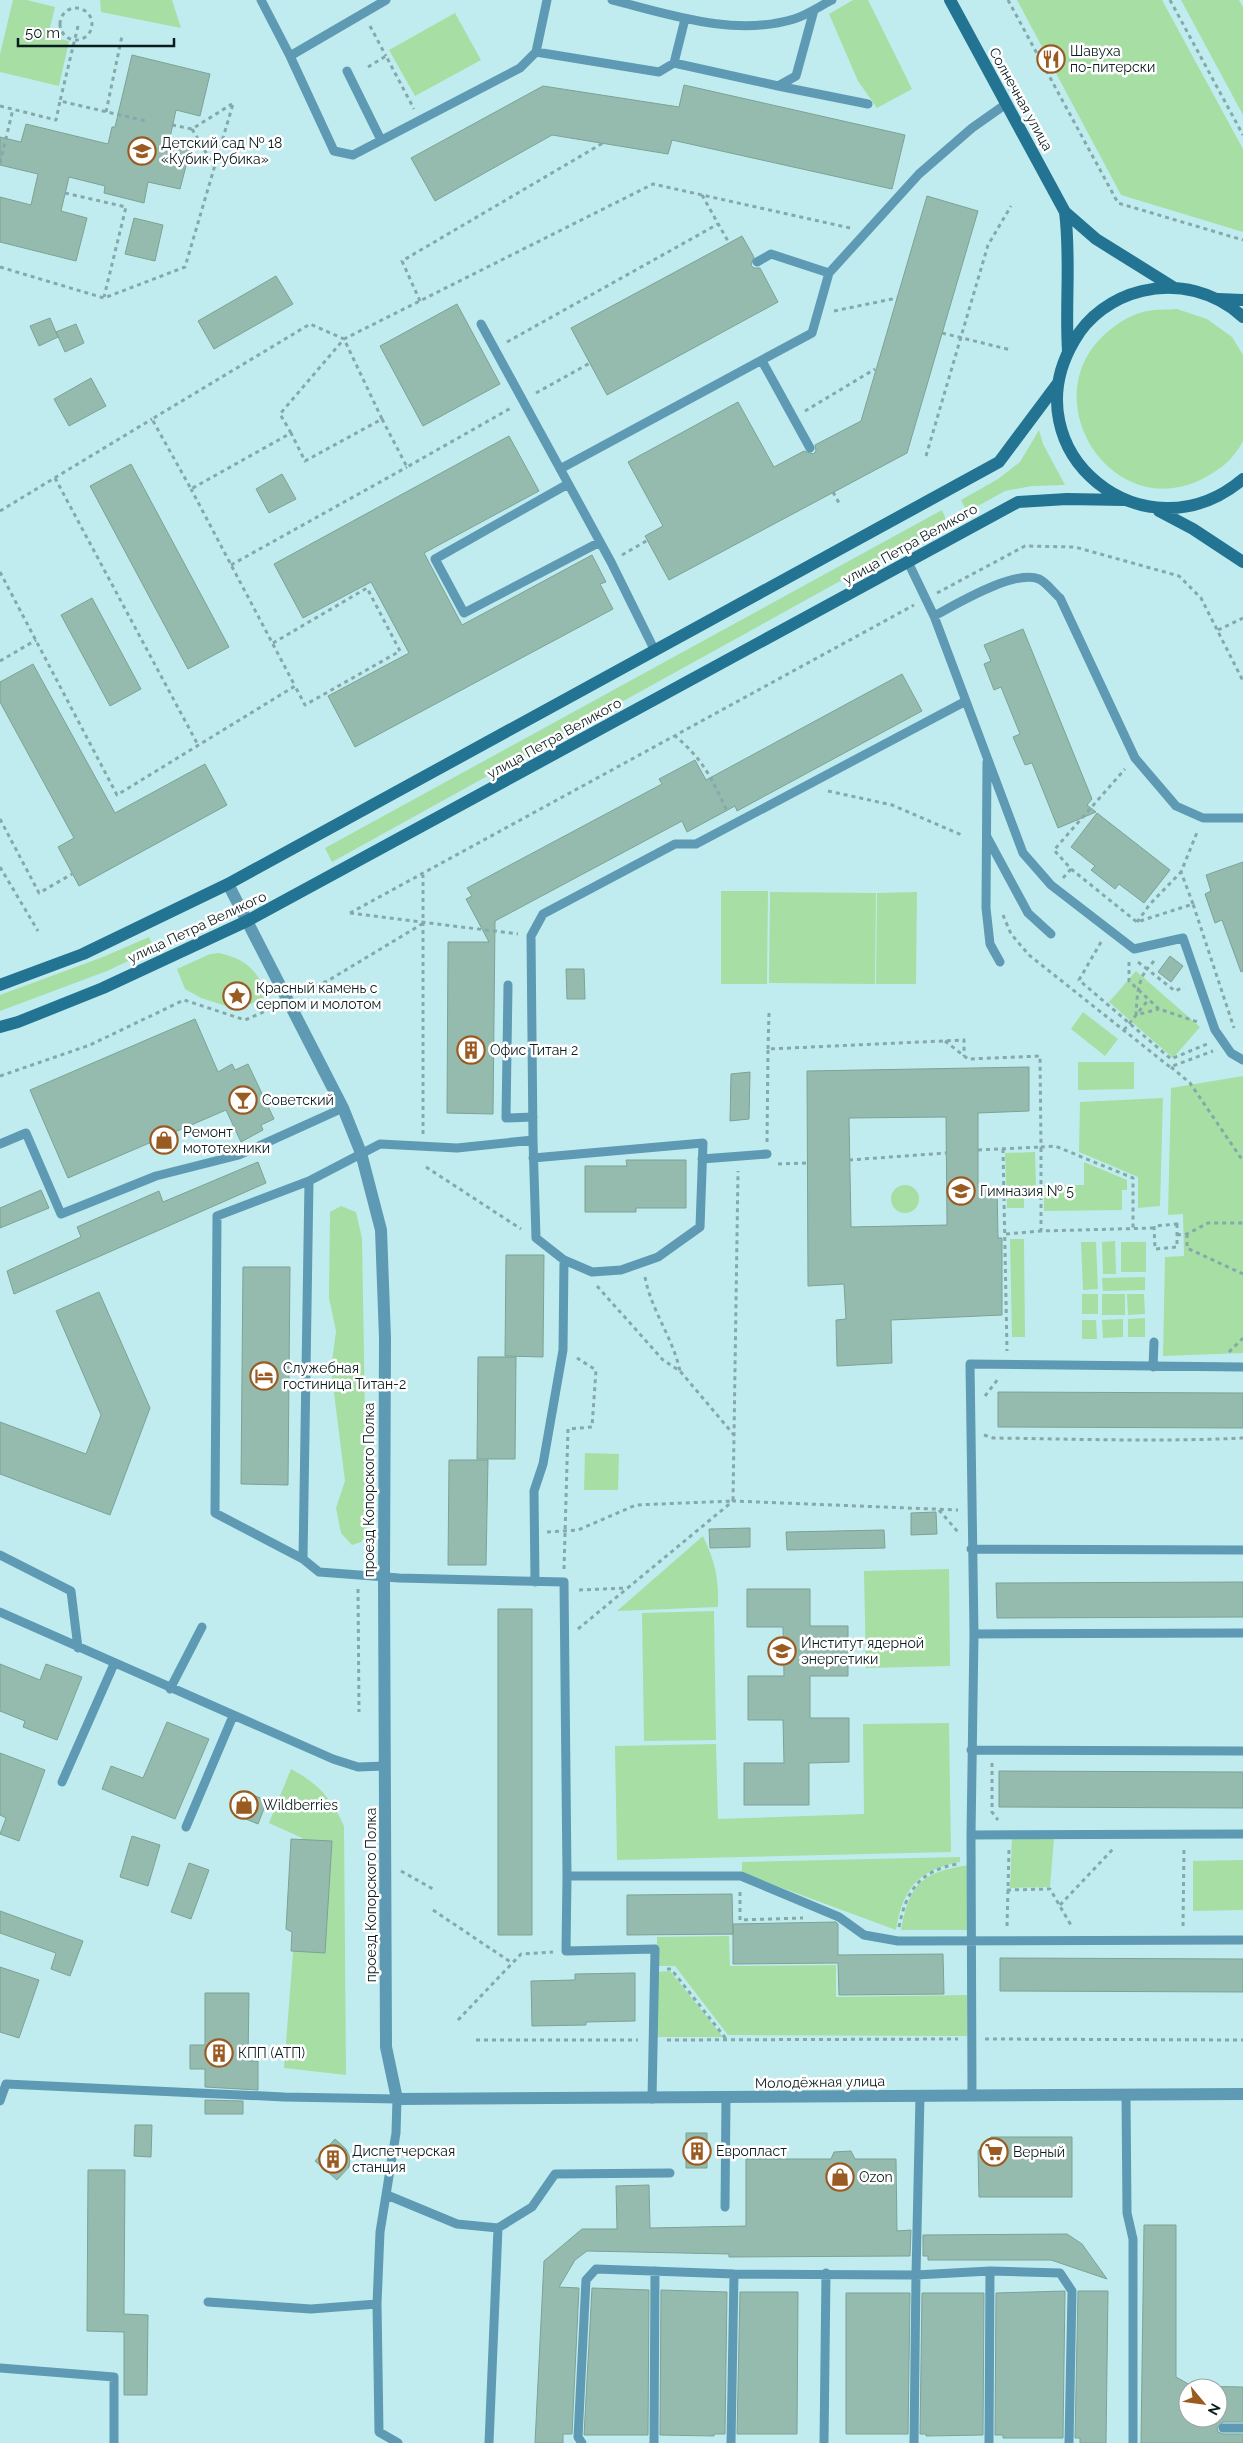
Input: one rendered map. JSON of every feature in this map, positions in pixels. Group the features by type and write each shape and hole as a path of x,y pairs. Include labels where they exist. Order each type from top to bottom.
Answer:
{"street":[{"name":"Солнечная улица","path":"950,0 1065,212 1096,239 1173,287"},
{"name":"Солнечная улица","path":"1065,212 1069,244 1069,283 1065,312 1068,351"},
{"path":"1243,317 1217,299 1196,291 1173,287 1151,288 1130,294 1110,303 1078,332 1068,351 1058,383 1057,399 1060,423 1068,446 1076,460 1097,484 1124,500 1154,508 1171,509 1204,503 1219,497 1243,479"},
{"path":"1217,299 1243,300"},
{"name":"улица Петра Великого","path":"0,985 83,954 228,884 999,462 1058,383"},
{"name":"улица Петра Великого","path":"0,1027 18,1022 104,988 247,921 1018,502 1067,499 1124,500"},
{"path":"1154,508 1193,529 1243,562"},
{"name":"проезд Копорского Полка","path":"228,884 343,1108 361,1154 381,1230 385,1338 386,2047 396,2099"},
{"name":"Молодёжная улица","path":"396,2099 652,2099 1243,2094"}],"lane":[{"path":"261,0 290,56 334,150 353,155 520,68 536,52 547,0"},
{"path":"290,56 386,0"},
{"path":"612,0 685,19 747,28 796,19 832,0"},
{"path":"778,86 796,76 814,10"},
{"path":"674,63 685,19"},
{"path":"536,52 659,72 674,63 868,104"},
{"path":"347,71 382,140"},
{"path":"560,469 812,333 828,273 919,174 972,128 1006,104"},
{"path":"757,262 771,254 828,273"},
{"path":"481,324 611,562 655,651"},
{"path":"762,361 810,448"},
{"path":"568,484 436,559 464,613 600,542"},
{"path":"908,562 934,616 1023,853 1055,887 1134,949 1183,938 1215,1030 1231,1053 1243,1060"},
{"path":"934,616 993,585 1021,579 1040,580 1060,598 1135,758 1176,806 1203,818 1243,818"},
{"path":"533,1158 702,1143 700,1227 658,1257 620,1270 592,1272 564,1260 536,1238 533,1158 531,936 543,914 675,844 696,844 734,825 966,702"},
{"path":"987,755 986,908 990,944 1000,962"},
{"path":"986,837 1028,912 1051,934"},
{"path":"508,985 506,1118 533,1117"},
{"path":"0,1144 26,1133 61,1214 156,1176 239,1155 343,1108"},
{"path":"533,1140 457,1148 380,1144 309,1180 217,1216 215,1513 303,1559 319,1572 384,1577 535,1582 564,1586 566,1951 654,1949 652,2099"},
{"path":"702,1159 727,1157 767,1149"},
{"path":"303,1559 309,1180"},
{"path":"535,1582 534,1491 543,1464 563,1350 564,1260"},
{"path":"1153,1367 1154,1342"},
{"path":"972,2096 971,1750 974,1634 971,1549 970,1364 1008,1366 1243,1367"},
{"path":"971,1549 1243,1550"},
{"path":"0,1555 71,1591 78,1648"},
{"path":"0,1612 170,1689 333,1759 358,1767 385,1766"},
{"path":"170,1689 202,1627"},
{"path":"974,1634 1243,1633"},
{"path":"62,1782 114,1664"},
{"path":"186,1827 233,1716"},
{"path":"971,1750 1243,1751"},
{"path":"971,1835 1243,1834"},
{"path":"567,1876 740,1876 839,1917 864,1935 898,1941 971,1939 1079,1941 1243,1940"},
{"path":"0,2101 3,2082 284,2097 396,2099 396,2133 380,2232 377,2304 379,2432 398,2443"},
{"path":"1126,2095 1127,2213 1133,2239 1133,2443"},
{"path":"914,2443 920,2096"},
{"path":"725,2207 726,2098"},
{"path":"387,2195 457,2224 498,2228 532,2207 555,2174 670,2173"},
{"path":"489,2443 498,2228"},
{"path":"582,2443 578,2437 586,2280 596,2269 734,2274 826,2273 916,2275 990,2271 1060,2273 1072,2291 1069,2443"},
{"path":"654,2443 655,2270"},
{"path":"989,2443 990,2271"},
{"path":"824,2443 826,2273"},
{"path":"731,2443 734,2274"},
{"path":"208,2302 311,2309 377,2304"},
{"path":"0,2368 114,2377 114,2443"},
{"path":"1228,2428 1243,2428"}],"path":[{"path":"1008,0 1118,203 1243,240"},
{"path":"1170,0 1243,135"},
{"path":"74,8 88,13 91,23 89,33 85,37 74,39 65,35 60,26 62,16 74,8"},
{"path":"363,12 420,120"},
{"path":"0,106 56,120 78,26"},
{"path":"106,112 122,36"},
{"path":"368,67 386,56"},
{"path":"60,101 146,121"},
{"path":"0,267 104,298 185,267 232,104 192,129 172,125"},
{"path":"0,163 13,109"},
{"path":"192,129 214,166"},
{"path":"420,301 402,261 603,144"},
{"path":"382,419 305,461 280,414 344,340 653,184 866,232"},
{"path":"65,194 126,207 104,298"},
{"path":"702,195 729,243"},
{"path":"926,456 988,245 1011,206"},
{"path":"494,349 718,224"},
{"path":"817,314 897,298"},
{"path":"0,511 310,324 344,340 407,467"},
{"path":"942,333 1011,350"},
{"path":"231,565 590,363"},
{"path":"793,418 875,369"},
{"path":"152,419 305,705 400,651 368,588 273,643"},
{"path":"191,489 291,433"},
{"path":"55,478 198,745"},
{"path":"833,492 839,503"},
{"path":"611,562 648,540"},
{"path":"531,936 422,924 350,913 674,735 1025,546 1075,547 1179,576 1201,598 1243,681"},
{"path":"0,572 117,794 295,686"},
{"path":"1218,630 1243,618"},
{"path":"0,661 36,640"},
{"path":"674,735 692,750 709,771 734,825"},
{"path":"1055,887 1071,869 1054,850 1135,758"},
{"path":"808,786 892,805 964,836"},
{"path":"1137,922 1150,904 1181,872 1203,818"},
{"path":"0,819 39,893 72,874"},
{"path":"0,867 38,931"},
{"path":"1181,872 1194,904"},
{"path":"423,874 423,1146"},
{"path":"1001,910 1011,934 1029,955 1190,1083 1243,1161"},
{"path":"302,994 330,980 422,924"},
{"path":"1102,925 1094,936 1108,949"},
{"path":"1101,942 1078,980 1171,1059 1209,1043 1207,1037"},
{"path":"1141,958 1129,959 1129,981 1159,1009 1202,1024 1199,1016"},
{"path":"1136,1015 1138,989 1142,975 1156,958 1148,958"},
{"path":"1147,969 1175,991 1188,986"},
{"path":"1124,1030 1148,999"},
{"path":"0,1076 90,1045 184,1000 245,1020 275,1007"},
{"path":"1136,1015 1159,1009"},
{"path":"767,1149 769,1013"},
{"path":"768,1049 964,1040 964,1056"},
{"path":"944,1041 968,1059 1040,1056 1041,1231"},
{"path":"1170,1067 1214,1050 1218,1055"},
{"path":"978,1150 1055,1146 1133,1178 1133,1229"},
{"path":"970,1416 1008,1366 1003,1149"},
{"path":"850,1160 946,1153"},
{"path":"564,1641 733,1501 738,1171 727,1172 727,1157"},
{"path":"426,1167 536,1238"},
{"path":"1177,1235 1187,1234 1208,1223 1243,1223"},
{"path":"1006,1234 1041,1231 1154,1228 1154,1226 1177,1224 1177,1247 1155,1249 1154,1228"},
{"path":"1187,1234 1187,1248 1243,1274"},
{"path":"643,1262 647,1286 677,1355 680,1371"},
{"path":"592,1272 598,1288 626,1316 663,1360 680,1371 734,1435"},
{"path":"563,1350 596,1370 592,1427 568,1429 567,1532 564,1586 628,1588"},
{"path":"971,1429 993,1438 1194,1440 1243,1438"},
{"path":"534,1532 578,1530 636,1505 733,1501 971,1510"},
{"path":"939,1509 971,1549"},
{"path":"357,1579 360,1712"},
{"path":"992,1750 992,1812 1009,1835 1007,1939"},
{"path":"1060,1905 1127,1834"},
{"path":"1183,1940 1184,1834"},
{"path":"899,1931 906,1904 917,1883 933,1870 953,1865"},
{"path":"406,1874 433,1889"},
{"path":"740,1876 740,1920 809,1918"},
{"path":"1008,1890 1050,1889 1079,1941"},
{"path":"433,1910 512,1963"},
{"path":"458,2020 521,1954 566,1951"},
{"path":"654,1970 671,1969 727,2040"},
{"path":"476,2040 1243,2040"}],"green space":[{"path":"13,0 27,0 55,7 48,36 69,41 59,86 0,72 0,54"},
{"path":"100,0 172,0 181,28 101,12"},
{"path":"853,0 868,0 912,89 877,108 858,81 829,14"},
{"path":"1017,0 1162,0 1243,149 1243,232 1121,195"},
{"path":"1181,0 1239,0 1243,7 1243,115"},
{"path":"455,13 481,60 415,96 389,50"},
{"path":"1177,309 1207,319 1232,337 1243,355 1243,441 1234,455 1210,475 1196,482 1164,489 1135,483 1110,468 1091,446 1080,419 1077,390 1085,361 1104,335 1135,314 1154,310"},
{"path":"1039,430 1043,444 1065,485 1032,486 1005,491 967,512 961,500 998,479 1020,462"},
{"path":"942,510 947,522 332,862 325,848"},
{"path":"721,891 768,891 767,984 721,984"},
{"path":"770,892 876,893 875,984 769,983"},
{"path":"917,892 916,984 876,984 877,893"},
{"path":"149,937 154,949 107,971 0,1011 0,995 103,957"},
{"path":"219,953 237,959 250,967 259,978 268,995 239,1010 201,998 185,989 177,969 210,954"},
{"path":"1136,971 1200,1027 1173,1058 1109,1002"},
{"path":"1083,1012 1118,1039 1105,1056 1071,1029"},
{"path":"1078,1062 1134,1062 1134,1089 1078,1090"},
{"path":"1243,1076 1243,1353 1163,1356 1165,1257 1184,1256 1183,1214 1168,1215 1171,1088"},
{"path":"1163,1098 1160,1206 1138,1208 1138,1177 1079,1152 1080,1102"},
{"path":"1035,1152 1036,1187 1024,1188 1024,1208 1007,1208 1005,1153"},
{"path":"1084,1162 1127,1180 1127,1190 1122,1190 1122,1210 1044,1211 1044,1185 1084,1185"},
{"path":"905,1185 915,1189 919,1199 915,1209 905,1213 895,1209 891,1199 895,1189"},
{"path":"341,1206 356,1212 362,1238 367,1533 361,1542 352,1545 341,1533 336,1508 345,1481 331,1369 336,1331 329,1298 330,1212"},
{"path":"1010,1239 1024,1239 1025,1337 1012,1337"},
{"path":"1115,1241 1116,1274 1103,1274 1102,1242"},
{"path":"1081,1242 1096,1242 1098,1289 1083,1290"},
{"path":"1121,1242 1146,1242 1146,1272 1121,1272"},
{"path":"1145,1277 1145,1290 1103,1291 1102,1278"},
{"path":"1082,1294 1098,1294 1098,1314 1082,1314"},
{"path":"1102,1294 1125,1294 1125,1315 1102,1315"},
{"path":"1127,1294 1144,1294 1145,1314 1128,1315"},
{"path":"1145,1318 1145,1337 1128,1337 1128,1319"},
{"path":"1123,1319 1123,1337 1103,1338 1102,1320"},
{"path":"1082,1320 1096,1320 1097,1339 1082,1339"},
{"path":"585,1453 619,1454 618,1490 584,1490"},
{"path":"703,1536 711,1554 715,1570 718,1587 718,1607 617,1611"},
{"path":"949,1569 950,1666 866,1668 864,1571"},
{"path":"714,1611 716,1740 644,1741 642,1613"},
{"path":"949,1723 951,1852 617,1860 615,1746 716,1744 718,1819 864,1814 863,1724"},
{"path":"291,1769 317,1786 334,1807 344,1826 346,2075 284,2068 302,1838 269,1823"},
{"path":"1012,1838 1054,1838 1050,1887 1010,1888"},
{"path":"960,1857 960,1862 933,1870 915,1883 903,1903 896,1930 742,1873 742,1862"},
{"path":"1243,1860 1243,1910 1193,1911 1193,1861"},
{"path":"969,1865 969,1930 901,1930 909,1901 921,1882 940,1871"},
{"path":"729,1936 730,1966 836,1965 836,1997 967,1995 967,2036 728,2035 675,1966 657,1966 657,1937"},
{"path":"670,1971 723,2037 657,2037 656,1972"}],"building":[{"path":"132,55 210,74 200,116 176,110 169,142 191,147 180,189 148,182 144,203 104,193 105,186 69,177 61,211 87,218 76,261 0,242 0,197 31,205 38,174 0,165 0,137 21,142 26,124 108,144 112,127 115,127"},
{"path":"684,85 905,135 892,189 672,140 668,154 552,135 435,201 411,158 543,86 679,107"},
{"path":"927,196 978,211 907,453 669,580 645,536 663,526 628,462 738,402 774,467 804,451 813,454 816,451 815,445 861,421"},
{"path":"134,218 163,225 155,261 125,254"},
{"path":"742,236 754,257 751,265 754,268 760,268 778,302 607,395 571,328"},
{"path":"276,276 293,304 214,349 198,321"},
{"path":"457,304 500,384 423,426 380,346"},
{"path":"50,318 58,337 39,346 30,326"},
{"path":"76,324 84,343 65,352 56,332"},
{"path":"91,378 106,406 69,426 54,399"},
{"path":"509,436 539,491 424,553 462,625 592,555 606,582 600,584 613,609 355,747 328,696 409,653 371,582 303,618 274,564"},
{"path":"131,464 229,647 188,669 90,486"},
{"path":"282,474 296,499 269,513 256,489"},
{"path":"92,598 141,689 110,706 61,615"},
{"path":"1023,629 1092,799 1087,805 1096,812 1058,828 1032,763 1025,765 1013,737 1020,734 1001,687 994,690 984,664 991,661 984,645"},
{"path":"33,664 115,813 205,764 227,805 79,886 58,847 74,838 0,702 0,682"},
{"path":"902,674 922,711 737,811 735,806 687,832 682,821 495,921 493,1114 447,1113 448,942 489,942 466,899 472,896 467,888 662,784 659,779 695,760 706,780"},
{"path":"1097,813 1170,870 1144,903 1119,884 1115,889 1091,870 1095,866 1071,847"},
{"path":"1243,862 1243,971 1241,972 1222,920 1215,923 1205,894 1211,891 1206,875"},
{"path":"1170,956 1183,966 1171,982 1158,972"},
{"path":"566,969 584,969 585,999 567,999"},
{"path":"195,1019 218,1072 232,1064 235,1070 248,1064 274,1119 261,1125 263,1130 241,1142 226,1110 68,1178 30,1090"},
{"path":"1029,1067 1029,1111 978,1113 978,1187 997,1187 998,1238 1002,1238 1002,1315 891,1320 892,1363 837,1366 836,1320 846,1319 844,1284 808,1286 807,1071","holes":["946,1117 947,1225 851,1227 849,1118"]},
{"path":"750,1072 749,1119 730,1121 731,1074"},
{"path":"626,1160 686,1160 686,1208 636,1208 636,1212 585,1212 585,1166 627,1166"},
{"path":"258,1162 266,1183 14,1294 7,1271 81,1237 77,1227 159,1191 163,1202"},
{"path":"41,1190 49,1208 0,1228 0,1208"},
{"path":"506,1255 544,1255 543,1357 505,1356"},
{"path":"243,1267 290,1267 288,1485 241,1484"},
{"path":"99,1292 150,1408 110,1515 0,1474 0,1422 86,1454 101,1415 56,1311"},
{"path":"478,1357 516,1357 515,1459 477,1459"},
{"path":"998,1392 1243,1393 1243,1428 998,1427"},
{"path":"449,1460 488,1460 486,1565 448,1565"},
{"path":"936,1512 937,1534 911,1535 911,1513"},
{"path":"750,1528 750,1547 710,1548 709,1529"},
{"path":"884,1530 885,1548 787,1550 786,1532"},
{"path":"1243,1582 1243,1617 997,1618 996,1583"},
{"path":"747,1589 810,1589 810,1626 848,1626 848,1676 810,1676 810,1718 849,1718 849,1762 809,1763 809,1805 744,1805 744,1763 784,1763 783,1720 748,1720 748,1676 784,1676 783,1627 747,1627"},
{"path":"498,1609 532,1609 532,1935 498,1935"},
{"path":"0,1664 40,1680 46,1664 82,1677 57,1740 23,1727 25,1721 0,1711"},
{"path":"167,1722 209,1739 175,1819 102,1789 111,1766 143,1778"},
{"path":"0,1753 45,1770 19,1841 0,1834 6,1818 0,1815"},
{"path":"999,1771 1243,1772 1243,1808 999,1807"},
{"path":"246,1792 267,1801 258,1824 236,1815"},
{"path":"132,1836 160,1845 148,1886 120,1877"},
{"path":"291,1839 332,1841 325,1953 291,1951 292,1932 286,1929"},
{"path":"189,1863 209,1870 191,1919 171,1912"},
{"path":"732,1894 733,1934 627,1935 627,1895"},
{"path":"0,1911 83,1941 70,1976 51,1969 56,1953 0,1933"},
{"path":"836,1922 838,1924 838,1955 943,1954 944,1994 839,1995 838,1963 733,1964 733,1924"},
{"path":"1000,1958 1243,1959 1243,1992 1000,1991"},
{"path":"0,1967 39,1980 19,2038 0,2032"},
{"path":"635,1973 635,2021 586,2022 586,2025 532,2026 531,1981 575,1980 575,1974"},
{"name":"КПП (АТП)","path":"205,1993 249,1993 248,2061 258,2061 258,2090 205,2087 205,2069 190,2069 190,2045 205,2045"},
{"path":"205,2100 243,2101 243,2114 205,2114"},
{"path":"135,2125 152,2125 151,2157 134,2156"},
{"name":"Европласт","path":"686,2133 707,2133 707,2168 686,2168"},
{"path":"991,2137 1072,2137 1072,2197 979,2197 978,2151"},
{"name":"Диспетчерская станция","path":"335,2139 346,2149 350,2158 349,2167 337,2180 315,2161"},
{"path":"851,2151 855,2159 896,2159 897,2231 911,2230 910,2256 729,2257 729,2254 587,2251 575,2260 559,2287 579,2288 572,2434 563,2434 563,2443 535,2443 544,2261 582,2229 617,2229 616,2186 649,2185 650,2228 746,2226 746,2159 831,2159 834,2152"},
{"path":"88,2170 125,2170 124,2314 148,2315 147,2395 124,2395 124,2332 87,2331"},
{"path":"1144,2225 1176,2225 1178,2428 1217,2428 1218,2432 1223,2434 1243,2434 1243,2443 1141,2443"},
{"path":"1067,2234 1082,2244 1107,2279 1051,2260 928,2260 928,2256 923,2256 923,2235"},
{"path":"592,2288 649,2290 648,2435 584,2435"},
{"path":"661,2290 727,2292 725,2434 714,2434 714,2436 660,2435"},
{"path":"1065,2291 1063,2438 1003,2438 1003,2435 995,2435 996,2293"},
{"path":"1078,2291 1108,2291 1106,2443 1080,2443 1080,2438 1075,2438"},
{"path":"740,2292 798,2292 797,2434 737,2434"},
{"path":"846,2293 910,2293 908,2434 846,2434"},
{"path":"922,2293 984,2293 983,2435 926,2436 926,2434 920,2434"},
{"path":"1228,2387 1243,2387 1243,2422 1228,2422"}],"place":[{"name":"Шавуха по-питерски","path":"1051,59"},
{"name":"Детский сад № 18 «Кубик Рубика»","path":"142,151"},
{"name":"Красный камень с серпом и молотом","path":"237,996"},
{"name":"Офис Титан 2","path":"471,1050"},
{"name":"Советский","path":"243,1100"},
{"name":"Ремонт мототехники","path":"164,1140"},
{"name":"Гимназия № 5","path":"961,1191"},
{"name":"Служебная гостиница Титан-2","path":"264,1376"},
{"name":"Институт ядерной энергетики","path":"782,1651"},
{"name":"Wildberries","path":"244,1805"},
{"name":"КПП (АТП)","path":"219,2053"},
{"name":"Европласт","path":"697,2151"},
{"name":"Верный","path":"994,2152"},
{"name":"Диспетчерская станция","path":"333,2159"},
{"name":"Ozon","path":"840,2177"}]}
